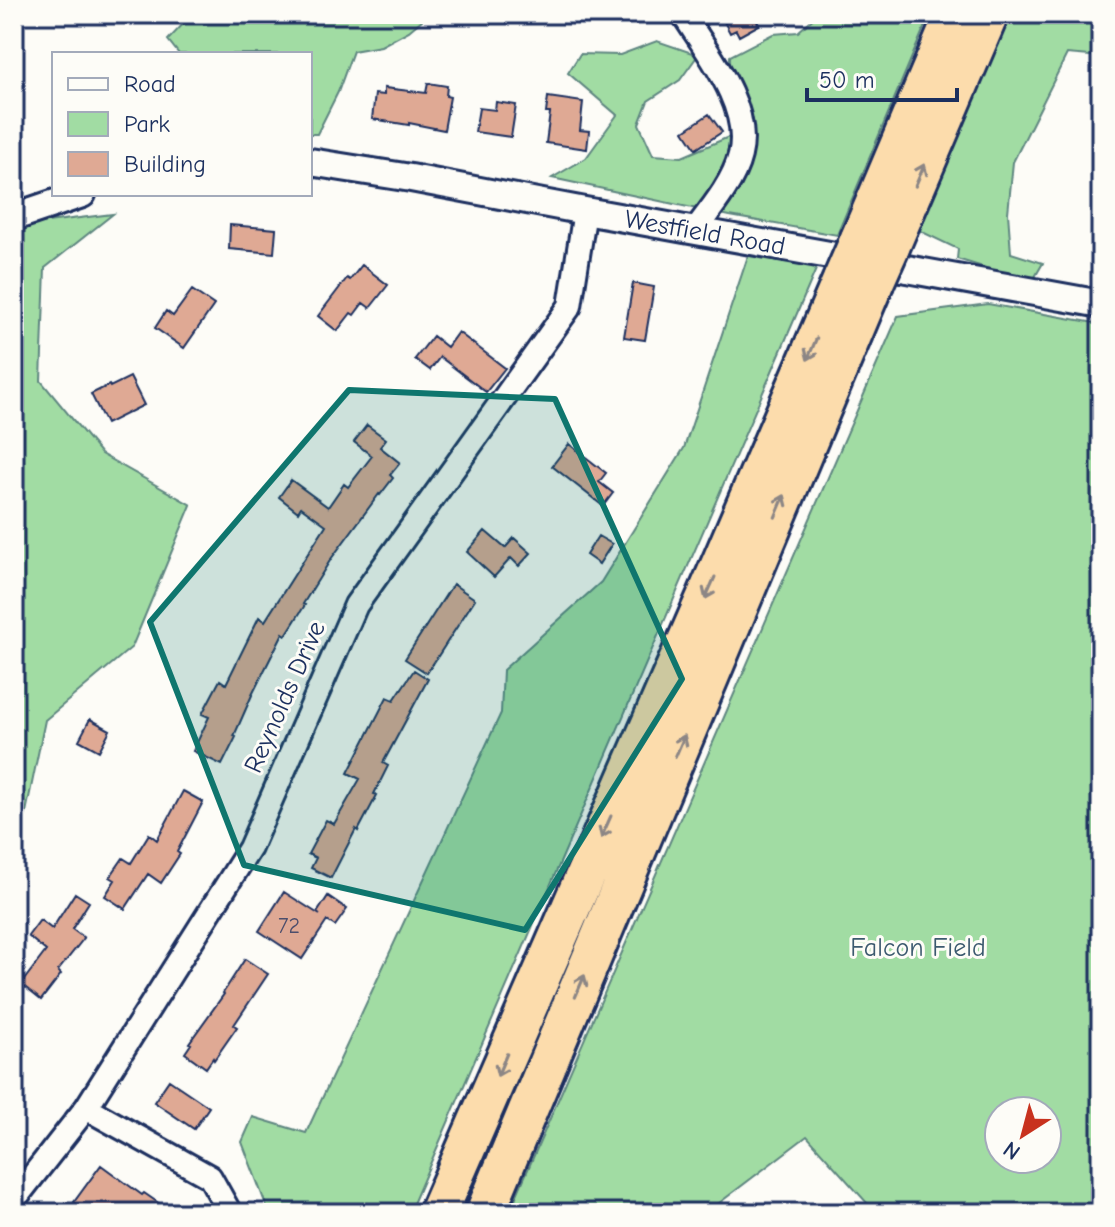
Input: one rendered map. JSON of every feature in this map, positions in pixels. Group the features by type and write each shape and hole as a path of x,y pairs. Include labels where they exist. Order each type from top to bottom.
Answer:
{"highway":[{"path":"874,244 955,14"},
{"path":"438,1213 728,549 874,244 989,14"},
{"path":"485,1213 858,280"}],"street":[{"path":"683,14 736,104 741,138 735,168 695,230"},
{"name":"Westfield Road","path":"312,162 1101,304"},
{"path":"14,217 76,196"},
{"name":"Reynolds Drive","path":"14,1200 86,1108 250,848 356,605 570,306 585,211"},
{"path":"86,1108 210,1177 230,1213"}],"highlighted area":[{"path":"349,390 555,399 682,679 525,930 244,865 150,622"}],"green space":[{"path":"181,14 429,14 409,31 381,46 353,51 338,92 317,134 312,134 312,52 177,52 168,40 187,20"},
{"path":"818,14 930,14 837,235 552,178 586,158 617,115 568,73 580,54 620,55 657,41 698,55 680,80 648,101 639,124 653,155 682,157 731,136 730,56 773,34 798,32"},
{"path":"1010,14 1101,14 1101,57 1067,54 1013,162 1008,213 1011,253 1043,263 1032,282 957,259 958,249 916,229"},
{"path":"113,214 45,268 41,381 101,454 191,505 132,647 45,720 22,832 14,838 14,226"},
{"path":"749,253 817,267 409,1213 269,1213 242,1142 253,1117 306,1133 501,713 503,670 601,582 684,448"},
{"name":"Falcon Field","path":"988,304 1101,324 1101,1213 876,1213 807,1136 706,1213 509,1213 898,316"}],"building":[{"path":"720,14 766,14 756,19 759,25 739,36 736,30 730,33"},
{"path":"428,83 447,86 446,96 450,97 444,130 372,119 375,94 384,95 384,88 426,93"},
{"path":"548,97 583,102 580,130 589,131 587,149 546,143 550,113 546,113"},
{"path":"496,102 516,105 511,137 475,132 479,108 495,110"},
{"path":"709,114 722,132 696,149 684,131"},
{"path":"230,225 276,229 274,253 229,249"},
{"path":"362,265 388,285 370,308 363,303 337,331 318,316 347,278 350,280"},
{"path":"633,283 654,287 645,340 624,337"},
{"path":"192,290 214,305 184,348 155,328 166,311 173,316"},
{"path":"458,332 505,368 486,392 440,357 430,370 415,359 433,336 447,347"},
{"path":"130,377 144,405 106,424 91,394"},
{"path":"367,425 386,439 380,447 400,463 390,475 393,478 331,559 286,635 283,633 222,765 193,751 209,717 202,714 220,680 226,684 259,617 265,621 326,525 301,507 298,512 279,497 291,480 328,507 344,484 348,487 372,456 354,442"},
{"path":"569,444 606,473 599,482 613,493 603,506 552,466"},
{"path":"485,531 505,548 514,538 531,553 519,566 511,558 494,577 467,552"},
{"path":"598,536 612,544 599,564 586,555"},
{"path":"453,584 475,599 427,673 405,659"},
{"path":"414,670 428,679 383,763 388,766 374,794 377,795 331,878 311,868 316,858 308,854 326,820 334,824 360,779 348,773 387,697 394,700"},
{"path":"90,719 110,730 99,751 79,740"},
{"path":"183,791 203,802 177,852 180,854 161,883 148,874 125,909 105,896 115,880 110,877 123,858 131,863 149,834 157,840"},
{"path":"284,892 320,915 317,913 328,896 347,909 335,926 327,921 302,959 259,931"},
{"path":"75,893 89,902 72,929 84,938 58,971 61,974 41,1000 21,984 46,951 28,936 40,920 52,929"},
{"path":"245,959 268,974 234,1025 237,1027 206,1068 185,1053"},
{"path":"169,1080 209,1107 194,1129 154,1102"},
{"path":"101,1165 173,1213 89,1213 74,1202"}]}
